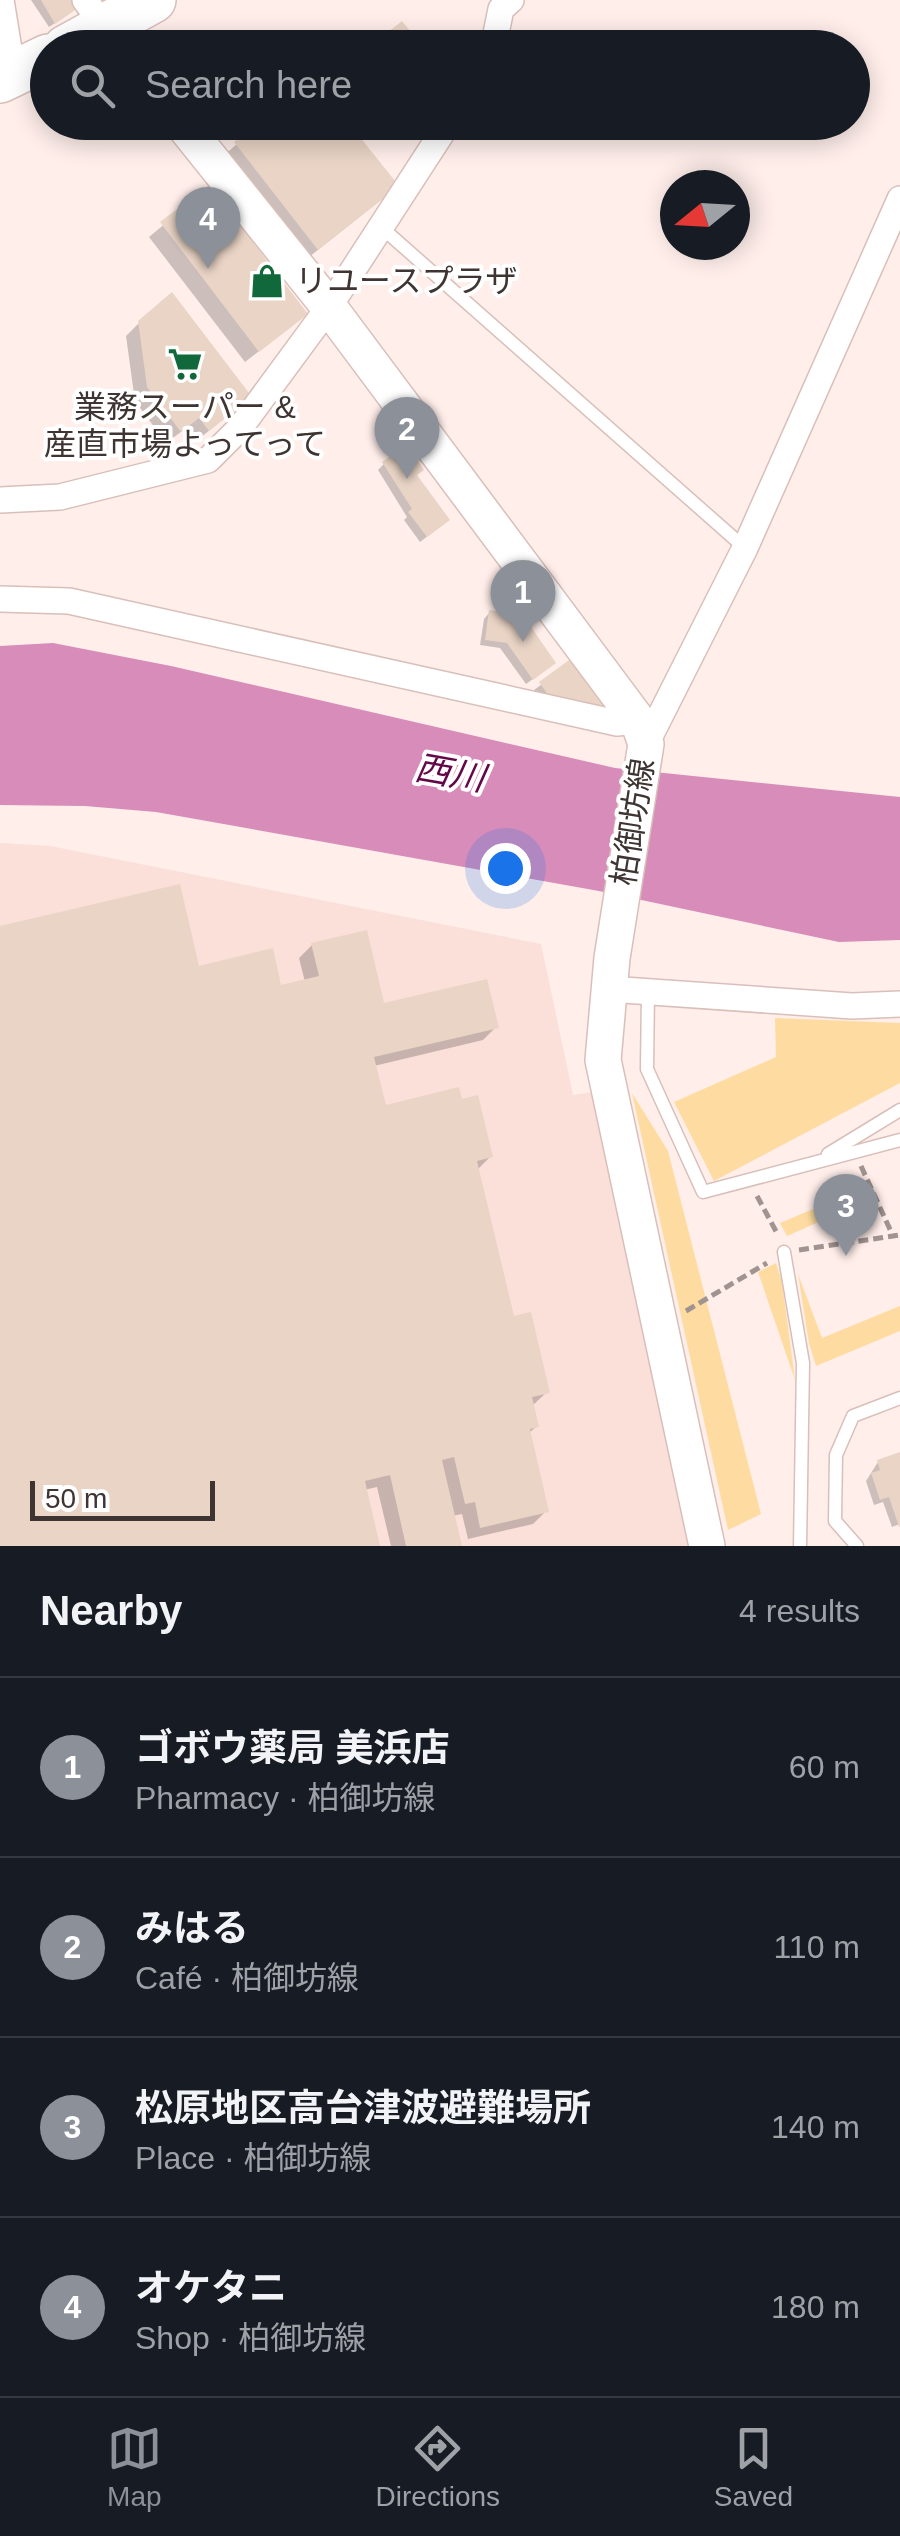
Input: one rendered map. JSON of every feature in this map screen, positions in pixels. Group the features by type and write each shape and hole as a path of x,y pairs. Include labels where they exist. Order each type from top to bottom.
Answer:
{"highway":[{"path":"96,30 152,0"}],"main road":[{"name":"柏御坊線","path":"195,140 329,307 642,732 610,974 603,1060 707,1546"}],"street":[{"path":"1,0 20,70"},
{"path":"497,30 502,3"},
{"path":"0,500 60,497 208,460 240,428 329,307 437,140"},
{"path":"0,599 69,602 617,723 642,732 745,548 889,247 900,199"},
{"path":"610,974 648,992 852,1006 900,1004"}],"lane":[{"path":"381,227 745,548"},
{"path":"648,992 646,1069 703,1192 900,1140"},
{"path":"813,1163 900,1110"},
{"path":"780,1250 804,1363 800,1546"},
{"path":"856,1546 835,1521 836,1455 853,1416 900,1398"}],"path":[{"path":"676,1317 716,1296 780,1250 896,1235 859,1162"},
{"path":"754,1192 780,1250"}],"shaded area":[{"path":"0,843 50,846 541,944 573,1095 594,1092 693,1546 0,1546"},
{"path":"775,1018 900,1023 900,1083 714,1181 674,1102 776,1057"},
{"path":"632,1093 668,1151 761,1514 728,1530"},
{"path":"863,1188 868,1200 787,1236 780,1223"},
{"path":"776,1263 782,1282 795,1380 758,1272"},
{"path":"798,1274 822,1338 900,1306 900,1331 816,1366"}],"water":[{"name":"西川","path":"53,643 171,666 615,768 900,797 900,940 839,942 599,891 156,812 0,805 0,646"}],"building":[{"path":"41,0 78,0 82,5 55,24"},
{"path":"402,21 409,30 391,30"},
{"path":"362,140 399,186 318,250 234,142"},
{"path":"209,185 308,314 259,352 160,222"},
{"path":"172,292 252,397 209,431 199,418 181,432 147,387 138,321"},
{"path":"406,445 424,470 417,475 450,520 427,537 408,512 412,509 382,462"},
{"path":"489,610 522,614 556,663 533,680 507,643 485,640"},
{"path":"572,658 607,707 551,699 539,682"},
{"path":"180,884 199,966 273,948 281,985 319,976 311,943 367,930 384,1003 487,979 499,1028 374,1057 386,1105 459,1087 462,1099 478,1095 493,1157 477,1161 514,1316 531,1312 550,1393 532,1397 539,1427 530,1429 549,1512 480,1528 475,1502 465,1504 454,1457 442,1460 462,1546 406,1546 390,1475 365,1481 380,1546 0,1546 0,926"},
{"path":"900,1452 899,1527 889,1497 880,1500 871,1473 880,1470 877,1460"}],"place":[{"name":"オケタニ","path":"208,269"},
{"name":"リユースプラザ","path":"267,281"},
{"name":"業務スーパー & 産直市場よってって","path":"185,364"},
{"name":"みはる","path":"407,479"},
{"name":"ゴボウ薬局 美浜店","path":"523,642"},
{"name":"松原地区高台津波避難場所","path":"846,1256"}]}
